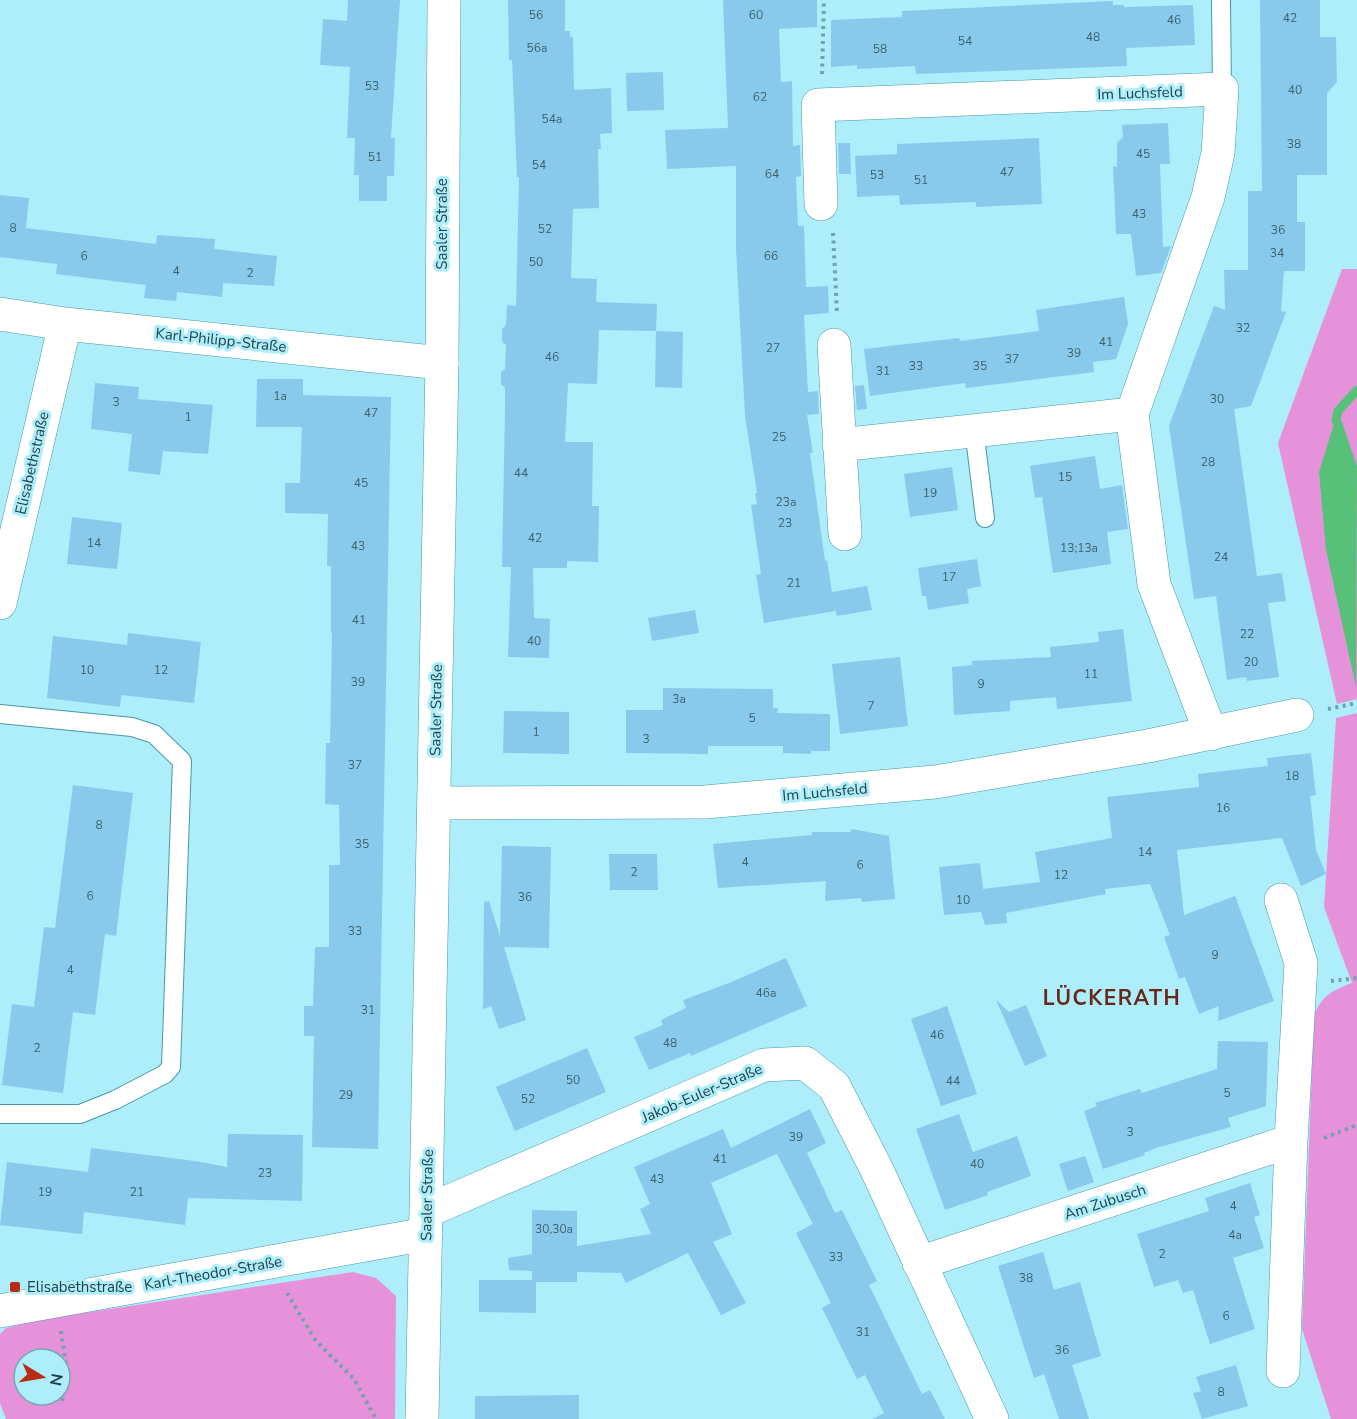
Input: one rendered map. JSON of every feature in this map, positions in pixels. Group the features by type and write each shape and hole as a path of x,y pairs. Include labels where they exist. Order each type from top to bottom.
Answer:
{"street":[{"name":"Saaler Straße","path":"422,1419 442,363 444,0"},
{"name":"Im Luchsfeld","path":"818,105 1222,90"},
{"path":"1212,734 1154,584 1132,414 1208,196 1218,153 1222,90"},
{"path":"818,105 821,204"},
{"name":"Karl-Philipp-Straße","path":"0,314 64,324 442,363"},
{"name":"Elisabethstraße","path":"0,603 8,530 64,324"},
{"path":"834,345 845,534"},
{"path":"839,445 1132,414"},
{"name":"Im Luchsfeld","path":"435,803 705,802 934,782 1148,746 1298,715"},
{"path":"1281,900 1301,963 1291,1141 1283,1371"},
{"name":"Jakob-Euler-Straße","path":"426,1222 764,1065 806,1063 834,1086 876,1168 992,1419"},
{"name":"Am Zubusch","path":"919,1263 1291,1141"},
{"name":"Karl-Theodor-Straße","path":"0,1311 426,1222"}],"lane":[{"path":"1221,0 1222,90"},
{"path":"974,429 985,518"},
{"path":"0,714 132,727 154,734 182,761 171,1067 165,1074 115,1100 80,1114 0,1114"}],"path":[{"path":"818,105 823,65 824,0"},
{"path":"821,204 832,215 838,336 834,345"},
{"path":"281,1290 289,1294 316,1341 354,1379 376,1419"},
{"path":"61,1329 63,1347"}],"shaded area":[{"path":"1342,269 1357,269 1357,699 1337,704 1278,443"},
{"path":"1338,411 1357,466 1356,687 1326,550 1319,472"},
{"path":"1357,713 1357,1419 1331,1419 1302,1329 1314,1016 1320,1003 1328,995 1352,983 1324,907 1336,718"},
{"path":"353,1272 376,1278 396,1296 395,1419 6,1419 0,1403 0,1334 6,1328 45,1319"}],"building":[{"path":"348,0 400,0 391,138 395,138 394,176 387,176 387,201 359,201 359,175 354,175 355,138 347,138 350,67 320,65 323,19 347,21"},
{"path":"508,0 565,0 565,31 570,31 570,37 573,37 574,90 611,88 612,133 600,134 601,149 598,149 599,208 573,209 571,278 597,279 596,302 657,304 656,331 599,330 597,384 568,383 565,442 593,442 592,506 599,506 598,562 567,561 567,568 533,568 534,618 550,619 549,658 508,657 511,567 502,567 505,388 501,384 501,372 505,369 506,345 502,341 502,329 506,325 507,305 516,306 519,177 517,177 512,60 509,60"},
{"path":"723,0 817,0 817,27 779,29 781,82 792,81 793,146 800,145 801,176 796,177 798,226 804,226 806,287 828,286 829,313 804,315 808,392 818,391 819,414 807,415 813,453 810,453 825,561 827,560 832,592 867,586 872,610 837,616 834,606 835,611 764,623 756,575 761,574 751,505 757,504 755,493 757,493 745,416 736,248 736,166 667,169 665,130 728,128"},
{"path":"1260,0 1320,0 1320,37 1336,37 1337,82 1327,93 1327,175 1297,175 1297,222 1305,222 1305,271 1284,271 1281,311 1286,312 1251,406 1234,409 1257,576 1282,573 1286,601 1268,603 1279,677 1247,681 1246,677 1227,680 1216,596 1194,599 1169,426 1214,306 1225,310 1224,270 1248,270 1248,191 1262,191"},
{"path":"1113,1 1113,5 1124,5 1124,7 1193,5 1195,45 1126,48 1127,66 916,74 915,66 857,69 857,65 831,67 831,20 902,17 902,11"},
{"path":"663,72 664,110 627,111 626,73"},
{"path":"1168,123 1170,164 1160,164 1163,247 1171,246 1161,273 1136,276 1131,234 1116,234 1113,166 1117,167 1117,143 1123,137 1122,125"},
{"path":"1039,138 1042,204 976,207 976,202 900,205 899,195 857,197 855,156 897,154 897,144"},
{"path":"838,143 850,143 851,174 839,174"},
{"path":"0,195 29,198 26,228 156,244 157,235 215,239 214,249 277,256 274,286 223,283 222,297 177,292 176,301 144,298 146,285 56,274 57,264 0,257"},
{"path":"1124,297 1128,324 1116,359 1093,362 1094,372 966,388 965,383 870,396 864,349 959,338 960,341 1039,331 1036,310"},
{"path":"656,331 683,332 682,388 655,387"},
{"path":"257,379 303,379 303,395 391,397 378,1149 312,1147 314,1036 304,1036 304,1006 313,1006 315,947 329,947 329,865 340,865 339,805 325,804 326,743 330,743 332,633 331,566 327,566 328,514 285,513 285,483 300,483 302,427 256,427"},
{"path":"95,383 139,387 138,399 213,405 208,454 163,451 160,475 128,471 132,434 91,429"},
{"path":"864,385 867,409 857,410 855,386"},
{"path":"1095,456 1100,489 1122,485 1128,529 1107,532 1111,564 1053,573 1042,497 1035,498 1030,466"},
{"path":"952,467 958,510 910,517 904,474"},
{"path":"72,517 122,523 117,569 67,564"},
{"path":"977,559 981,586 967,589 969,603 928,610 926,596 922,596 918,568"},
{"path":"695,610 699,633 652,641 648,618"},
{"path":"1123,629 1132,701 1057,709 1056,697 1010,701 1010,711 954,715 952,667 972,665 972,661 1051,657 1050,647 1099,642 1098,632"},
{"path":"128,633 201,642 194,703 121,695 120,707 47,698 53,636 127,645"},
{"path":"900,657 908,726 840,734 832,664"},
{"path":"663,688 773,689 773,708 778,708 777,713 830,714 830,751 811,751 811,754 783,753 783,746 708,746 708,754 626,753 626,710 663,710"},
{"path":"504,711 569,712 569,754 503,753"},
{"path":"1311,753 1316,795 1310,796 1316,850 1326,874 1301,886 1282,838 1177,850 1184,915 1235,896 1274,1001 1218,1021 1219,1006 1199,1014 1185,977 1179,979 1164,937 1170,935 1150,884 1105,889 1106,894 1006,913 1007,923 985,925 981,912 944,915 939,867 980,863 983,889 1040,882 1035,852 1112,838 1107,797 1199,787 1198,774 1268,766 1267,758"},
{"path":"73,785 133,793 116,936 105,934 95,1015 73,1012 63,1093 2,1085 12,1004 34,1007 44,927 55,928"},
{"path":"852,829 889,836 895,899 862,902 861,898 825,901 826,881 718,888 713,844 812,835 812,832 850,832"},
{"path":"502,846 551,847 549,948 504,947 526,1020 499,1029 491,1006 483,1009 484,902 489,901 500,936"},
{"path":"609,854 657,854 658,890 610,890"},
{"path":"786,958 807,1006 691,1056 690,1053 649,1070 634,1037 663,1025 661,1020 686,1008 683,1000"},
{"path":"996,1000 1009,1012 1026,1005 1047,1056 1025,1066"},
{"path":"947,1006 977,1094 941,1106 911,1019"},
{"path":"1218,1041 1268,1042 1266,1106 1228,1118 1231,1127 1156,1148 1144,1153 1145,1155 1103,1169 1084,1111 1097,1106 1095,1103 1140,1089 1142,1093 1217,1069"},
{"path":"587,1048 606,1092 515,1131 496,1087"},
{"path":"810,1109 826,1143 807,1153 835,1213 842,1210 877,1281 869,1285 922,1394 930,1390 945,1419 872,1419 884,1413 865,1375 857,1379 822,1308 831,1303 796,1233 813,1224 777,1154 711,1183 732,1234 713,1242 746,1303 721,1315 688,1253 626,1283 621,1273 577,1272 577,1282 536,1282 536,1313 479,1312 479,1280 532,1280 532,1271 509,1270 508,1258 532,1254 532,1210 577,1211 577,1246 651,1234 640,1209 650,1204 634,1167 723,1129 731,1148"},
{"path":"959,1114 973,1152 1017,1136 1031,1176 987,1192 988,1195 945,1210 916,1129"},
{"path":"228,1134 303,1135 302,1201 188,1198 185,1225 84,1212 82,1234 0,1225 7,1162 88,1172 91,1148 227,1167"},
{"path":"1085,1156 1094,1182 1068,1191 1059,1164"},
{"path":"1250,1183 1260,1215 1254,1217 1264,1248 1233,1258 1255,1329 1210,1344 1193,1290 1183,1293 1178,1280 1154,1287 1137,1234 1209,1211 1205,1198"},
{"path":"1043,1252 1054,1290 1080,1282 1101,1356 1072,1365 1089,1419 1059,1419 1044,1374 1034,1378 998,1266"},
{"path":"1236,1365 1248,1406 1202,1419 1193,1393 1201,1391 1196,1377"},
{"path":"579,1395 579,1419 475,1419 475,1396"}],"waterway":[{"path":"1336,421 1338,411 1357,390"}],"place":[{"name":"Elisabethstraße","path":"15,1287"}],"district":[{"name":"LÜCKERATH","path":"1112,998"}]}
